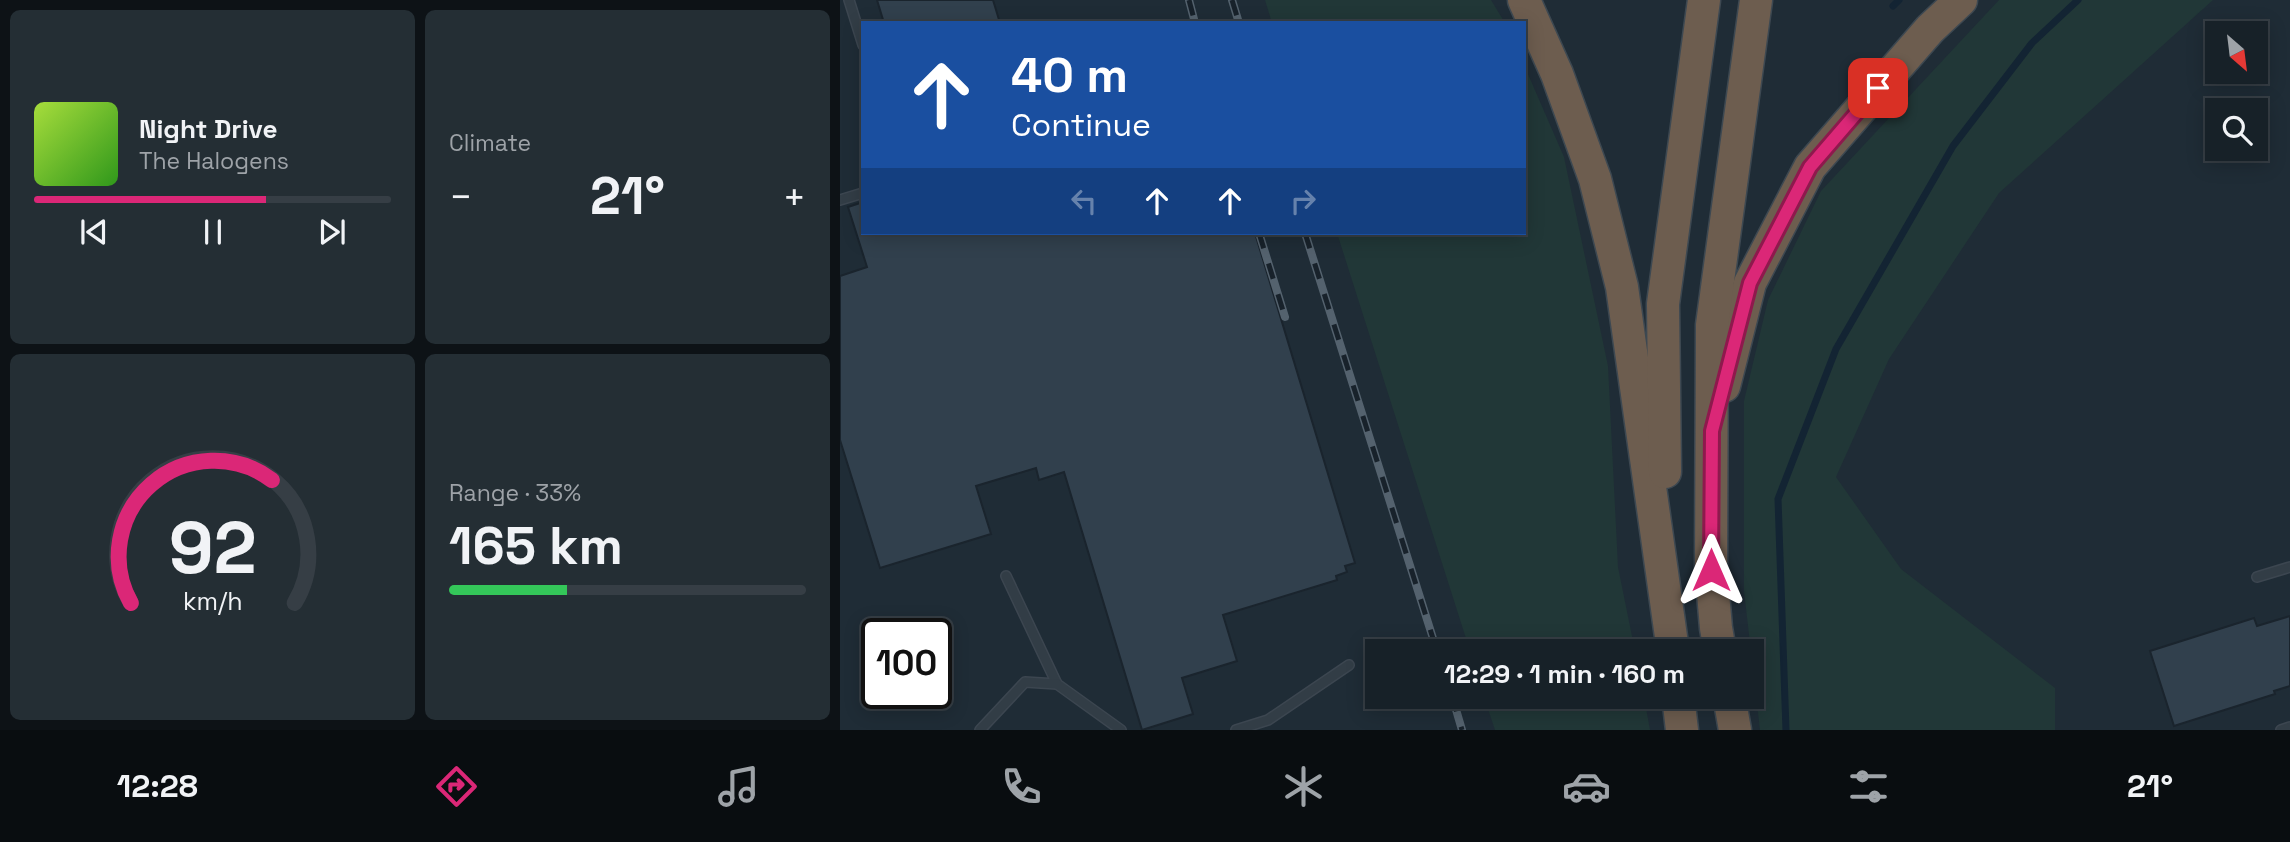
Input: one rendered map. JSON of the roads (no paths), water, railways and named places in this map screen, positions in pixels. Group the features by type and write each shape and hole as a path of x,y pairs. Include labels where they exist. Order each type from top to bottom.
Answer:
{"highway":[{"path":"1524,0 1557,74 1595,179 1622,287 1672,639"},
{"path":"1673,639 1665,470 1663,304 1704,0"},
{"path":"1718,639 1711,570 1712,325 1756,0"},
{"path":"1712,431 1750,283 1810,167 1930,29 1961,0"},
{"path":"1680,709 1682,730"},
{"path":"1731,709 1735,730"}],"lane":[{"path":"849,0 861,39"},
{"path":"840,200 861,194"},
{"path":"2257,577 2290,567"},
{"path":"1006,576 1057,684 1121,730"},
{"path":"1237,730 1268,720 1349,665"},
{"path":"980,730 1025,682 1057,684"},
{"path":"2281,730 2290,727"}],"waterway":[{"path":"1893,6 1899,0"},
{"path":"1786,730 1778,499 1836,349 1953,146 2032,43 2078,0"}],"railway":[{"path":"1189,0 1194,21"},
{"path":"1232,0 1238,21"},
{"path":"1260,235 1285,317"},
{"path":"1306,235 1433,639"},
{"path":"1456,709 1462,730"}]}
